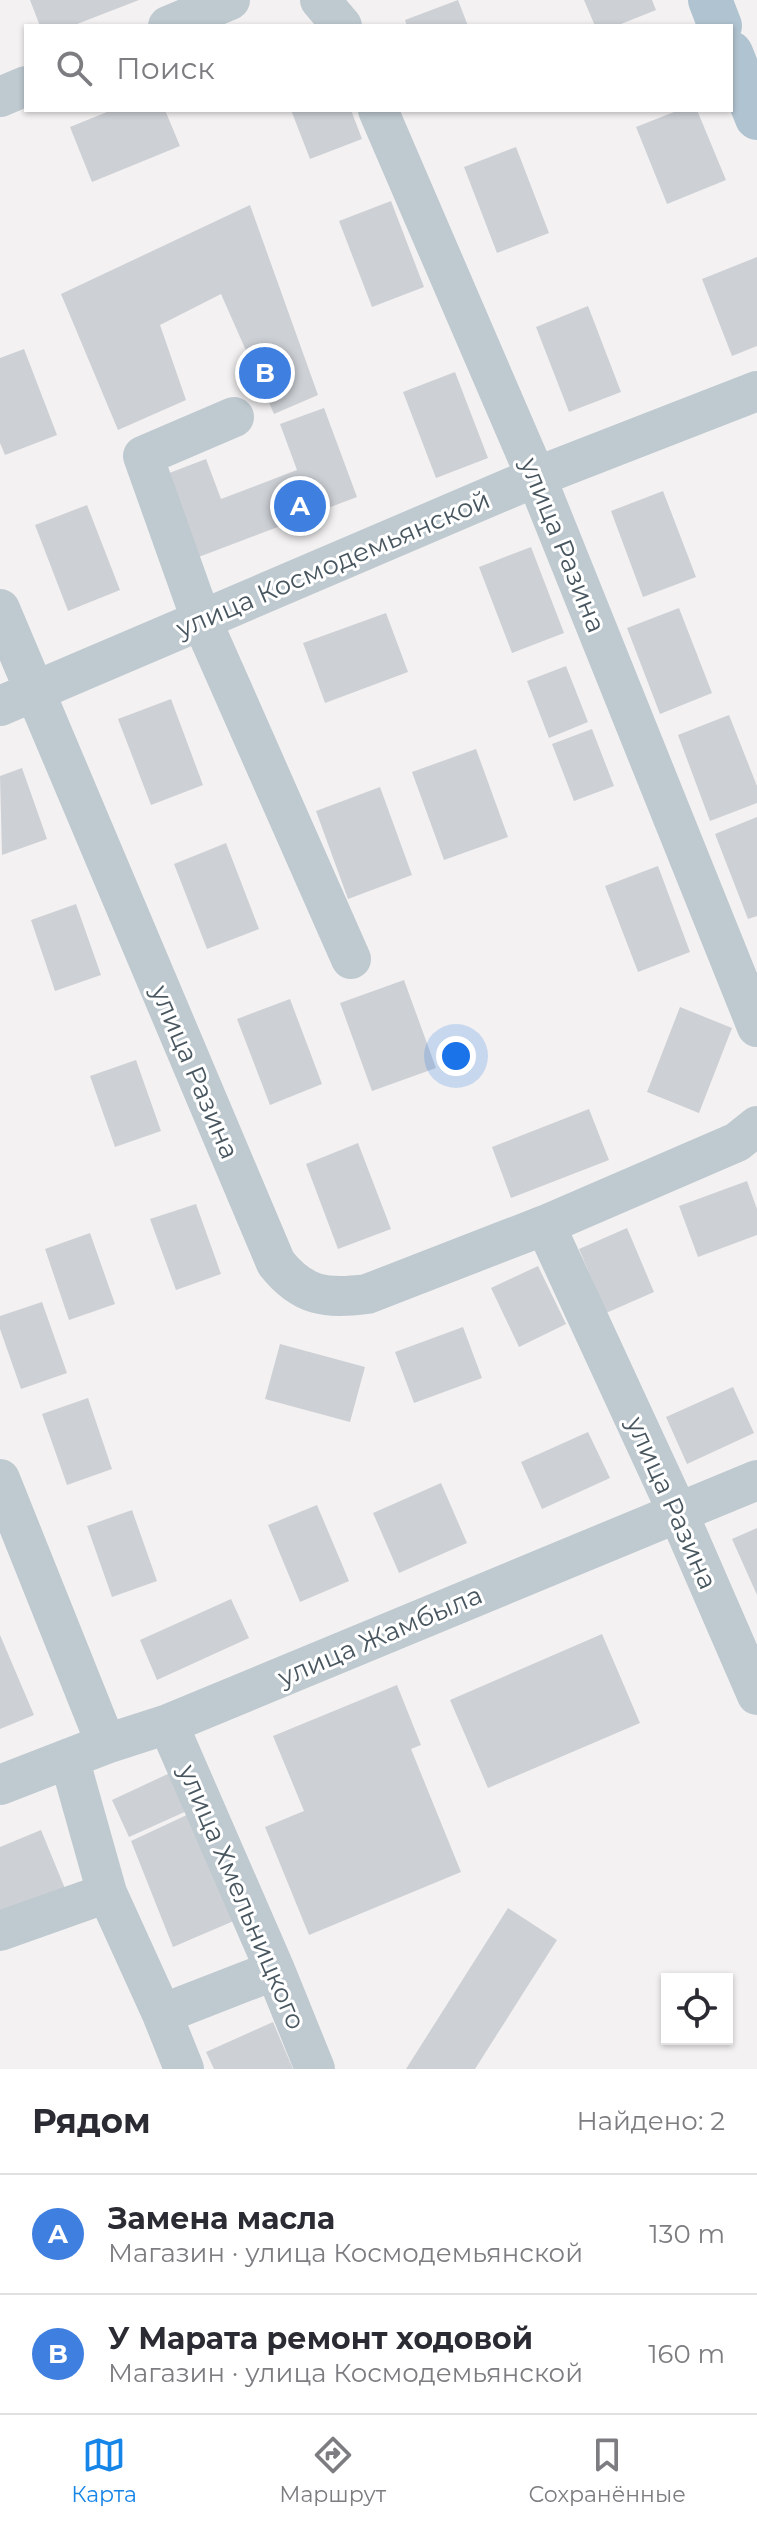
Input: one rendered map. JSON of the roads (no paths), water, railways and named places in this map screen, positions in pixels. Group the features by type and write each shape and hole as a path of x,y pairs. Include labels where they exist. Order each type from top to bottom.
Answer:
{"main road":[{"path":"710,0 719,24"},
{"path":"733,58 757,118"}],"street":[{"path":"173,24 230,0"},
{"path":"320,0 340,24"},
{"path":"0,97 24,87"},
{"name":"улица Разина","path":"379,112 536,477 757,1027"},
{"name":"улица Космодемьянской","path":"17,699 536,477 757,391"},
{"path":"234,417 143,456 201,619 351,959"},
{"name":"улица Разина","path":"0,609 17,699 276,1263 290,1281 312,1293 339,1297 367,1294 545,1225 737,1142 757,1126"},
{"name":"улица Разина","path":"545,1225 678,1513 757,1695"},
{"path":"0,1479 106,1744"},
{"name":"улица Жамбыла","path":"0,1785 168,1724 757,1480"},
{"name":"улица Хмельницкого","path":"168,1724 315,2069"},
{"path":"69,1758 107,1893 184,2069"},
{"path":"0,1931 107,1893"},
{"path":"162,2014 275,1970"}],"place":[{"name":"У Марата ремонт ходовой","path":"265,373"},
{"name":"Замена масла","path":"300,506"}]}
